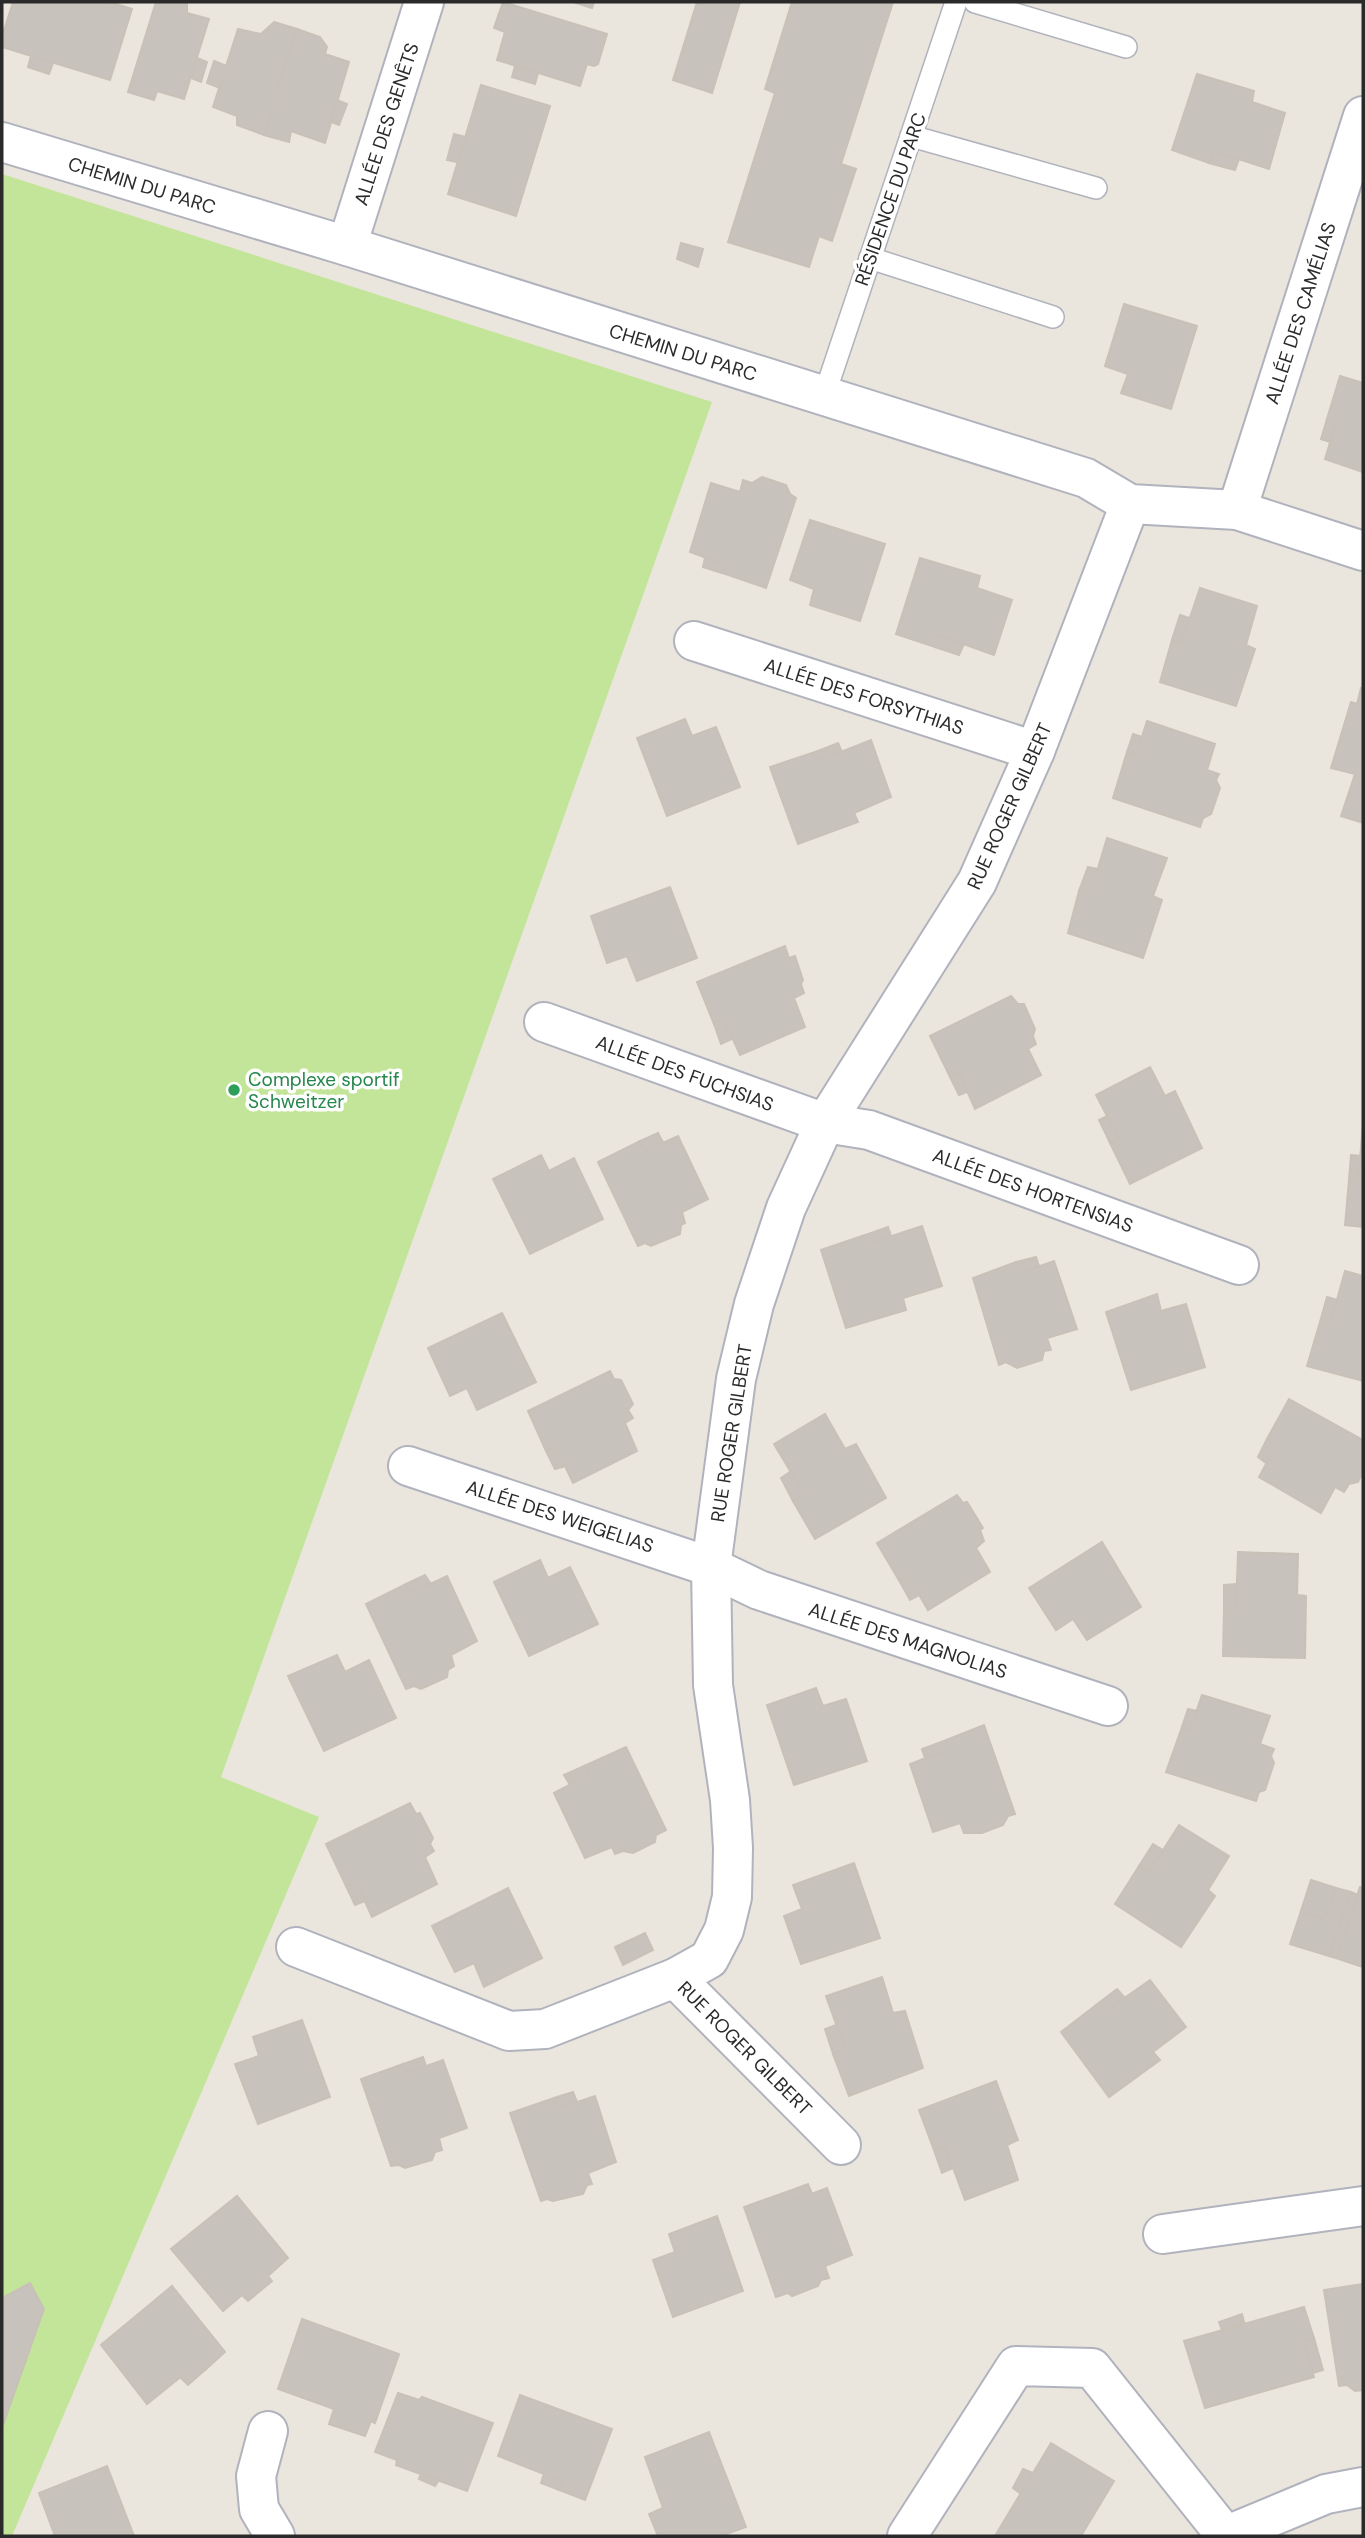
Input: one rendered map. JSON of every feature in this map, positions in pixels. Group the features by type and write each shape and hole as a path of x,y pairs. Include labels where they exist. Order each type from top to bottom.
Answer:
{"street":[{"name":"ALLÉE DES GENÊTS","path":"347,246 424,2"},
{"name":"ALLÉE DES CAMÉLIAS","path":"1237,510 1363,116"},
{"name":"CHEMIN DU PARC","path":"2,142 347,246 1086,478 1130,504 1237,510 1363,551"},
{"name":"RUE ROGER GILBERT","path":"841,2145 675,1978 709,1959 724,1930 732,1897 730,1800 713,1685 711,1567 736,1379 754,1304 786,1208 825,1124 977,882 1035,751 1130,504"},
{"name":"ALLÉE DES FORSYTHIAS","path":"694,641 1035,751"},
{"name":"ALLÉE DES FUCHSIAS","path":"544,1022 825,1124"},
{"name":"ALLÉE DES HORTENSIAS","path":"825,1124 869,1130 1239,1265"},
{"name":"ALLÉE DES WEIGELIAS","path":"408,1466 711,1567"},
{"name":"ALLÉE DES MAGNOLIAS","path":"711,1567 759,1590 1108,1706"},
{"path":"296,1947 509,2031 545,2028 675,1978"},
{"path":"1163,2234 1363,2206"},
{"path":"907,2536 1016,2366 1093,2368 1225,2536 1326,2494 1363,2487"},
{"path":"268,2431 256,2476 259,2510 275,2536"}],"lane":[{"name":"RÉSIDENCE DU PARC","path":"824,396 956,2"},
{"path":"975,2 1126,47"},
{"path":"911,136 1096,188"},
{"path":"870,258 1053,317"}],"green space":[{"name":"Complexe sportif Schweitzer","path":"2,174 712,402 221,1777 319,1817 12,2536 2,2536"}],"building":[{"path":"13,2 110,2 132,9 110,80 2,47 2,37"},
{"path":"156,2 187,2 187,13 209,19 184,99 157,91 154,100 128,92"},
{"path":"503,2 607,34 598,64 587,64 580,86 497,60 505,32 494,28"},
{"path":"573,2 594,2 592,8"},
{"path":"697,2 740,2 712,93 673,80"},
{"path":"792,2 893,2 841,164 856,169 832,241 819,236 809,267 728,242 775,93 765,89"},
{"path":"274,22 297,29 264,135 237,125 237,116 213,107 238,29 261,34"},
{"path":"297,29 320,37 327,47 325,54 349,62 325,143 291,131 289,142 264,135"},
{"path":"31,56 53,63 49,74 28,67"},
{"path":"197,58 207,62 201,82 191,78"},
{"path":"214,61 227,66 220,88 207,83"},
{"path":"515,66 538,73 535,84 512,77"},
{"path":"1197,74 1254,91 1252,102 1285,113 1269,169 1214,151 1209,163 1172,150"},
{"path":"481,85 550,106 516,216 448,194"},
{"path":"337,100 347,104 339,125 331,122"},
{"path":"454,134 465,137 457,162 447,160"},
{"path":"1214,151 1239,159 1235,170 1209,163"},
{"path":"681,243 703,249 698,267 677,259"},
{"path":"1124,304 1197,326 1171,409 1121,393 1128,374 1105,366"},
{"path":"1340,376 1363,383 1363,472 1325,459 1336,423 1327,419"},
{"path":"1327,419 1336,423 1330,442 1321,439"},
{"path":"762,477 786,485 790,494 796,498 766,588 722,573 725,565 690,552 711,483 740,492 743,480 752,483"},
{"path":"810,520 885,544 860,621 810,605 814,589 790,580"},
{"path":"705,558 725,565 722,573 703,567"},
{"path":"920,558 980,576 977,588 1012,600 994,655 938,635 935,647 896,634"},
{"path":"1200,588 1257,606 1246,645 1255,649 1236,706 1160,682 1172,640 1181,644"},
{"path":"1180,615 1189,618 1181,644 1172,640"},
{"path":"938,635 964,644 959,655 935,647"},
{"path":"1361,688 1363,823 1341,816 1355,774 1331,768 1351,702 1357,704"},
{"path":"685,719 692,736 716,727 740,787 667,816 637,738"},
{"path":"1147,721 1215,744 1207,770 1219,774 1216,780 1220,788 1211,814 1203,818 1200,827 1113,798 1127,752 1136,755"},
{"path":"1133,734 1142,737 1136,755 1127,752"},
{"path":"871,740 891,797 854,813 858,822 798,844 770,767 815,752 818,761"},
{"path":"838,743 842,752 818,761 815,752"},
{"path":"1107,838 1167,858 1153,896 1162,900 1143,958 1068,933 1079,891 1090,895"},
{"path":"1088,867 1098,869 1090,895 1079,891"},
{"path":"670,887 697,958 637,981 627,956 607,963 591,916"},
{"path":"785,946 789,958 795,956 803,980 801,984 804,993 794,998 805,1027 740,1055 724,1019 714,1024 697,982"},
{"path":"1011,996 1018,1004 1024,1004 1035,1029 1033,1036 1036,1044 1028,1049 1041,1075 975,1109 959,1073 950,1077 930,1036"},
{"path":"724,1019 732,1039 721,1044 714,1024"},
{"path":"1150,1067 1165,1096 1175,1091 1202,1148 1130,1184 1110,1143 1119,1139 1096,1095"},
{"path":"959,1073 967,1092 959,1095 950,1077"},
{"path":"1107,1116 1119,1139 1110,1143 1099,1120"},
{"path":"1363,1124 1363,1227 1345,1225 1349,1180 1358,1182"},
{"path":"658,1133 663,1142 645,1151 640,1141"},
{"path":"678,1136 708,1199 682,1212 685,1223 681,1225 680,1234 651,1246 645,1243 638,1246 598,1162 640,1141 645,1151"},
{"path":"541,1155 549,1171 574,1158 603,1219 530,1254 493,1179"},
{"path":"1351,1155 1361,1156 1358,1182 1349,1180"},
{"path":"922,1226 942,1286 903,1298 906,1310 846,1328 821,1250 865,1235 868,1244"},
{"path":"888,1227 891,1236 868,1244 865,1235"},
{"path":"1036,1257 1039,1266 1020,1273 1016,1262"},
{"path":"1054,1261 1077,1329 1047,1338 1051,1350 1044,1351 1042,1360 1017,1368 1006,1362 999,1365 973,1278 1016,1262 1020,1273"},
{"path":"1345,1271 1363,1276 1363,1381 1307,1366 1320,1322 1330,1325"},
{"path":"1157,1294 1161,1311 1186,1304 1205,1367 1131,1390 1106,1312"},
{"path":"1327,1297 1337,1300 1330,1325 1320,1322"},
{"path":"502,1313 536,1382 477,1410 467,1388 450,1396 428,1348"},
{"path":"610,1371 614,1379 621,1380 633,1404 628,1410 633,1418 625,1423 637,1451 573,1483 556,1447 546,1451 528,1411"},
{"path":"1289,1399 1363,1440 1363,1472 1358,1482 1349,1484 1344,1492 1335,1487 1321,1513 1259,1477 1276,1445 1267,1439"},
{"path":"825,1414 845,1449 856,1444 886,1498 815,1539 793,1501 804,1494 774,1444"},
{"path":"1267,1439 1276,1445 1266,1463 1258,1457"},
{"path":"556,1447 566,1466 555,1469 546,1451"},
{"path":"790,1472 804,1494 793,1501 781,1478"},
{"path":"957,1495 963,1503 967,1502 983,1528 980,1530 984,1541 976,1548 990,1572 928,1610 908,1576 900,1582 877,1543"},
{"path":"1102,1542 1141,1607 1087,1640 1073,1619 1056,1630 1029,1588"},
{"path":"1238,1552 1298,1554 1297,1595 1306,1596 1305,1658 1223,1656 1224,1610 1236,1610"},
{"path":"540,1560 548,1578 570,1567 598,1624 529,1656 494,1582"},
{"path":"425,1575 431,1584 411,1593 406,1584"},
{"path":"447,1576 477,1641 451,1655 454,1666 448,1670 447,1677 421,1689 414,1686 406,1689 366,1604 406,1584 411,1593"},
{"path":"908,1576 919,1595 910,1600 900,1582"},
{"path":"1237,1584 1236,1610 1224,1610 1224,1585"},
{"path":"337,1655 345,1672 369,1660 396,1718 324,1751 288,1676"},
{"path":"816,1688 823,1706 846,1699 867,1761 794,1785 767,1705"},
{"path":"1202,1695 1270,1716 1260,1744 1274,1749 1271,1756 1274,1763 1265,1790 1259,1792 1256,1801 1166,1772 1182,1727 1190,1730"},
{"path":"1188,1709 1197,1711 1190,1730 1182,1727"},
{"path":"984,1725 1015,1814 1008,1816 1003,1825 982,1833 964,1833 960,1823 933,1832 910,1764 944,1751 941,1742"},
{"path":"941,1742 944,1751 925,1758 922,1749"},
{"path":"626,1747 666,1830 656,1835 655,1842 633,1853 623,1851 615,1854 612,1847 585,1858 554,1793 588,1775 584,1766"},
{"path":"584,1766 588,1775 570,1785 564,1775"},
{"path":"410,1803 416,1814 420,1813 433,1838 430,1844 434,1851 425,1857 437,1884 372,1917 356,1882 346,1886 326,1844"},
{"path":"1179,1825 1229,1856 1208,1890 1215,1896 1181,1947 1115,1904 1139,1866 1149,1872"},
{"path":"1153,1844 1163,1850 1149,1872 1139,1866"},
{"path":"854,1863 880,1938 801,1964 784,1916 802,1909 793,1885"},
{"path":"1311,1880 1336,1888 1324,1919 1301,1911"},
{"path":"356,1882 365,1901 355,1905 346,1886"},
{"path":"1360,1887 1363,1888 1363,1967 1336,1958"},
{"path":"508,1888 542,1958 484,1987 474,1963 455,1972 432,1926"},
{"path":"1336,1888 1351,1892 1329,1956 1290,1944 1301,1911 1324,1919"},
{"path":"1351,1892 1358,1895 1336,1958 1329,1956"},
{"path":"645,1933 653,1950 623,1965 615,1947"},
{"path":"882,1977 893,2013 905,2011 923,2068 849,2096 833,2054 845,2049 826,1996"},
{"path":"1150,1980 1186,2027 1153,2052 1160,2060 1109,2097 1061,2032 1096,2005 1103,2013"},
{"path":"1117,1989 1125,1998 1103,2013 1096,2005"},
{"path":"302,2020 330,2097 258,2124 235,2064 259,2056 253,2037"},
{"path":"836,2025 845,2049 833,2054 825,2029"},
{"path":"423,2057 426,2066 407,2073 403,2064"},
{"path":"443,2060 467,2128 439,2138 442,2150 435,2152 432,2160 405,2168 399,2165 391,2166 361,2079 403,2064 407,2073"},
{"path":"996,2081 1018,2140 1007,2145 1018,2180 965,2200 945,2146 934,2150 919,2110"},
{"path":"573,2092 577,2102 557,2109 554,2098"},
{"path":"595,2096 616,2162 588,2173 592,2184 587,2185 583,2194 541,2201 510,2113 554,2098 557,2109"},
{"path":"945,2146 953,2168 942,2173 934,2150"},
{"path":"808,2184 812,2194 793,2201 789,2191"},
{"path":"827,2188 852,2255 825,2266 829,2278 821,2280 818,2286 792,2296 788,2293 776,2297 744,2207 789,2191 793,2201"},
{"path":"237,2196 288,2258 268,2276 272,2281 248,2301 242,2295 223,2311 171,2249"},
{"path":"717,2216 743,2291 673,2317 653,2260 675,2252 669,2234"},
{"path":"30,2283 44,2309 3,2425 2,2298"},
{"path":"1363,2284 1363,2390 1355,2391 1347,2385 1339,2386 1324,2290"},
{"path":"172,2286 225,2352 205,2370 198,2363 147,2404 101,2345"},
{"path":"1304,2307 1314,2338 1303,2341 1314,2377 1205,2408 1184,2341"},
{"path":"1242,2314 1244,2322 1222,2330 1219,2322"},
{"path":"302,2319 399,2354 375,2423 371,2421 365,2436 329,2424 334,2409 278,2389"},
{"path":"1314,2338 1323,2370 1313,2373 1303,2341"},
{"path":"198,2363 205,2370 188,2385 180,2377"},
{"path":"398,2393 419,2400 422,2397 493,2423 467,2491 396,2465 397,2460 375,2452"},
{"path":"520,2395 612,2429 585,2500 559,2490 562,2481 498,2456"},
{"path":"709,2432 746,2527 721,2536 658,2536 649,2514 663,2508 645,2457"},
{"path":"1051,2443 1114,2481 1081,2536 995,2536"},
{"path":"107,2466 134,2536 55,2536 39,2493"},
{"path":"1023,2469 1033,2473 1021,2494 1013,2488"},
{"path":"421,2474 439,2480 435,2486 419,2479"},
{"path":"544,2474 562,2481 559,2490 541,2483"}],"place":[{"name":"Complexe sportif Schweitzer","path":"234,1090"}]}
